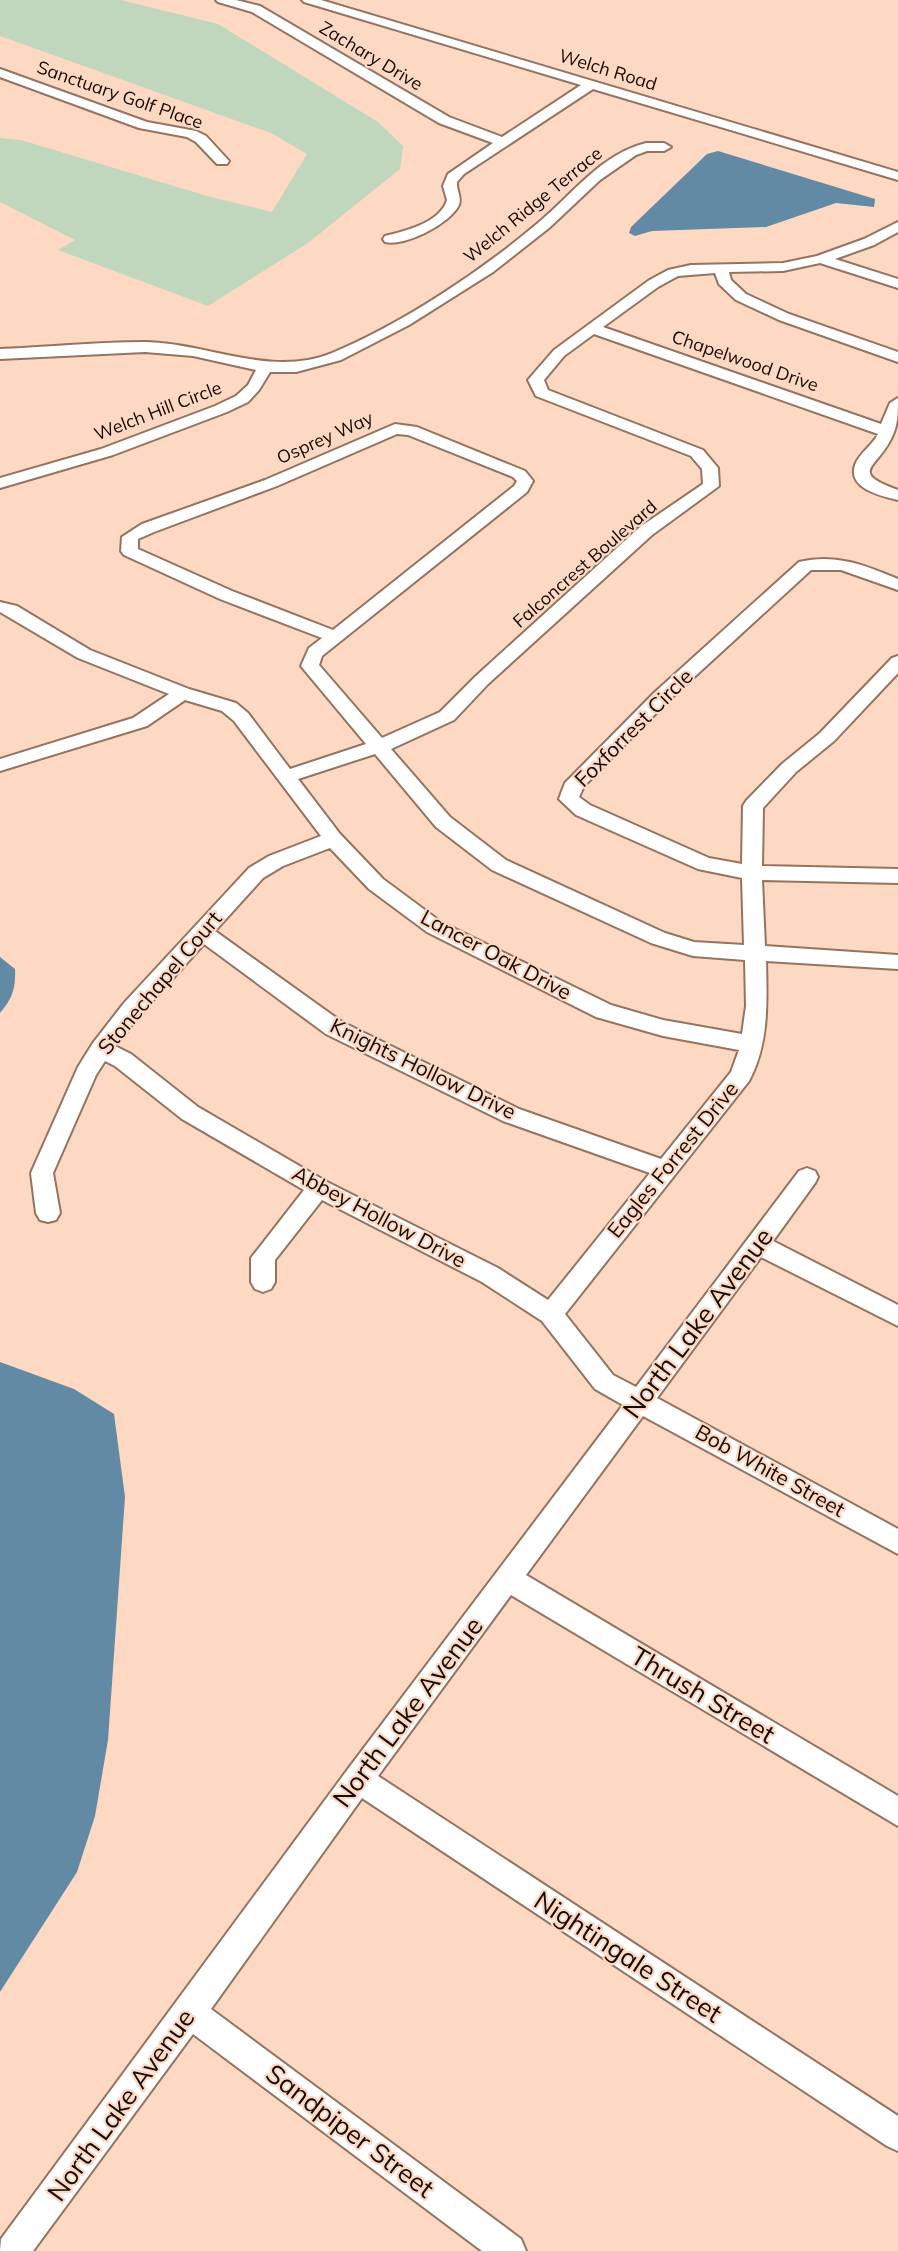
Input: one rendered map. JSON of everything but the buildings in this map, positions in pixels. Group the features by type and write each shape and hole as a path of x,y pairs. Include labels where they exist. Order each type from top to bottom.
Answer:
{"street":[{"name":"Zachary Drive","path":"222,0 256,9 444,120 502,142"},
{"name":"Welch Road","path":"314,1 898,176"},
{"name":"Sanctuary Golf Place","path":"1,74 144,125 191,134 201,140 222,161"},
{"path":"390,239 415,233 445,214 452,206 453,199 449,186 451,179 502,142 592,84"},
{"name":"Welch Ridge Terrace","path":"265,367 296,367 336,357 404,322 488,269 544,225 595,177 631,152 646,147 664,147"},
{"name":"Falconcrest Boulevard","path":"285,777 378,747 447,716 482,680 646,531 711,486 710,468 697,453 541,393 536,380 558,353 653,284 674,273 691,269 783,267 821,259 869,242 898,226"},
{"path":"821,259 898,284"},
{"path":"721,270 724,281 741,297 784,317 898,357"},
{"name":"Chapelwood Drive","path":"591,328 885,431"},
{"name":"Welch Hill Circle","path":"0,354 145,347 193,351 265,367 254,387 242,399 221,409 107,452 0,483"},
{"path":"898,403 883,440 863,465 863,477 869,484 898,495"},
{"name":"Osprey Way","path":"335,637 226,595 130,551 130,537 148,528 271,483 395,429 411,430 519,474 525,481 521,489 310,657 310,666 378,747"},
{"name":"Foxforrest Circle","path":"898,585 840,563 821,561 805,566 661,697 575,783 569,799 583,810 705,864 752,873 898,876"},
{"name":"Lancer Oak Drive","path":"0,607 11,610 84,654 183,693 229,707 241,717 333,839 376,884 434,927 604,1011 663,1028 752,1044"},
{"name":"Eagles Forrest Drive","path":"551,1314 741,1075 752,1044 757,1006 752,873 753,806 789,768 842,723 898,662"},
{"path":"0,765 140,722 183,693"},
{"path":"378,747 443,822 499,865 658,938 693,949 898,962"},
{"name":"Stonechapel Court","path":"48,1213 42,1173 73,1101 101,1049 132,1009 256,873 276,861 333,839"},
{"name":"Knights Hollow Drive","path":"201,931 334,1028 511,1115 665,1169"},
{"name":"Abbey Hollow Drive","path":"101,1049 123,1060 190,1113 319,1188 490,1275 551,1314 604,1382 641,1400"},
{"name":"North Lake Avenue","path":"13,2251 190,2012 358,1779 807,1176"},
{"path":"263,1282 263,1258 319,1188"},
{"path":"757,1244 898,1316"},
{"name":"Bob White Street","path":"641,1400 898,1542"},
{"name":"Thrush Street","path":"508,1578 898,1812"},
{"name":"Nightingale Street","path":"358,1779 898,2135"},
{"name":"Sandpiper Street","path":"190,2012 509,2251"}],"green space":[{"path":"0,0 121,0 218,24 378,122 403,146 400,169 308,243 208,306 58,250 75,240 0,202 0,138 21,140 207,196 272,212 307,154 271,133 0,36"}],"water":[{"path":"718,151 875,199 874,207 836,203 766,227 652,231 635,236 629,233 631,227 707,154"},
{"path":"0,957 15,969 15,976 14,988 8,1003 0,1013"},
{"path":"0,1362 74,1389 114,1414 125,1497 108,1740 95,1816 77,1872 0,1992"}]}
